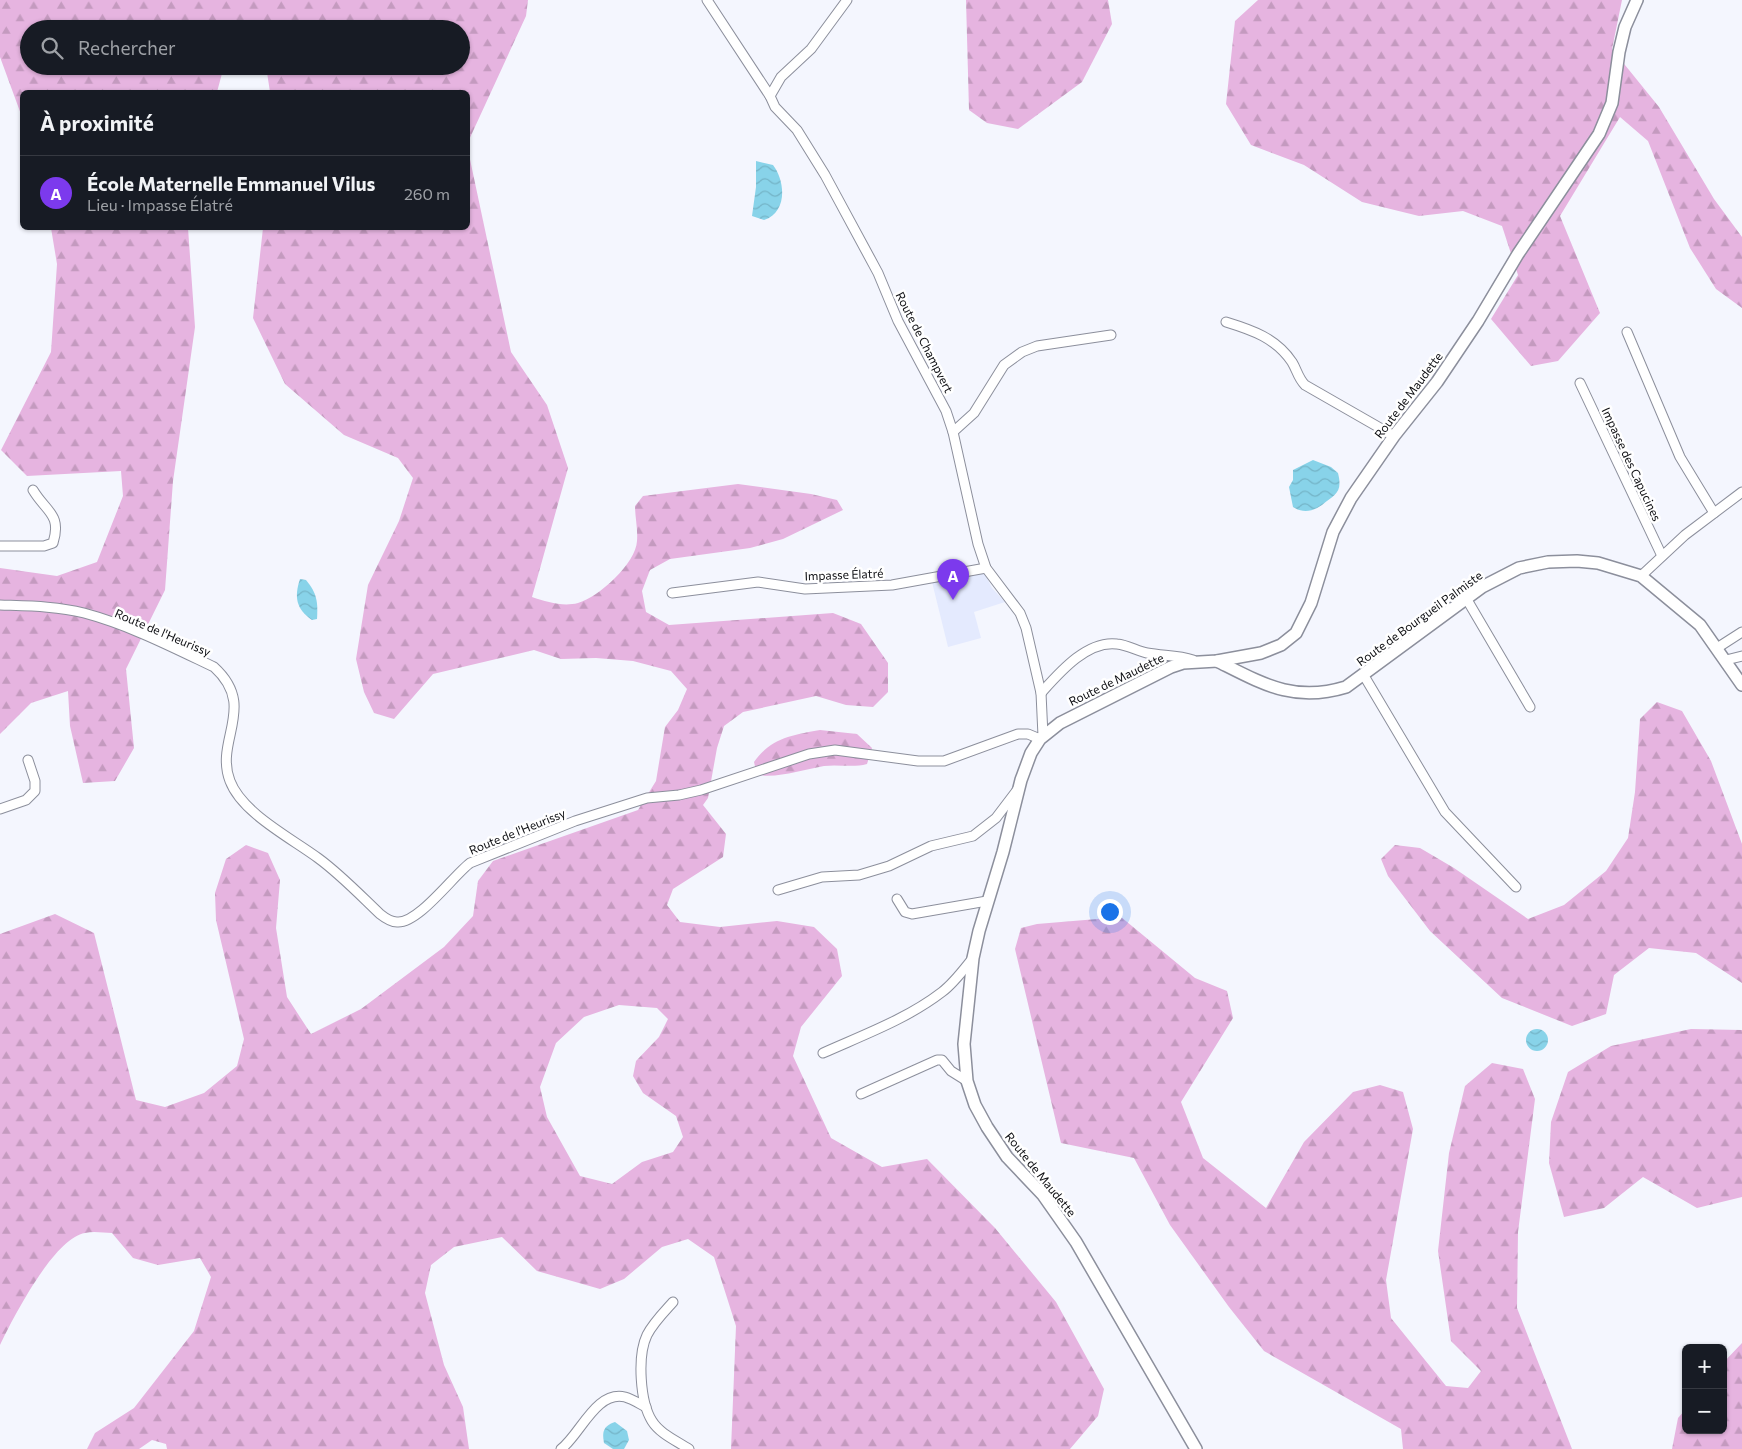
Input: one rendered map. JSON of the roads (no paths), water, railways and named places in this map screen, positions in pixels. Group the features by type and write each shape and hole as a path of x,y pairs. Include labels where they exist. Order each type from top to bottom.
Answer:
{"street":[{"name":"Route de Champvert","path":"707,0 770,96 774,107 797,130 810,150 878,273 898,321 946,411 978,544 986,568 1020,613 1026,628 1040,692 1041,738"},
{"path":"770,96 781,77 810,49 847,0"},
{"name":"Route de Maudette","path":"1196,1449 1076,1242 1043,1195 1007,1157 975,1105 967,1081 964,1044 973,958 1019,787 1031,752 1041,738 1060,722 1171,667 1196,661 1217,662 1270,650 1288,641 1296,633 1311,603 1333,532 1351,498 1394,436 1437,382 1478,321 1518,254 1599,134 1612,103 1619,52 1625,27 1637,0"},
{"path":"1226,322 1250,329 1274,341 1289,358 1304,386 1394,436"},
{"path":"1627,332 1680,457 1714,513"},
{"path":"952,432 974,413 1004,365 1022,352 1037,346 1110,335"},
{"name":"Impasse des Capucines","path":"1580,383 1662,556"},
{"path":"0,546 44,546 53,543 57,530 56,520 33,490"},
{"path":"1641,576 1685,534 1742,492"},
{"name":"Route de Bourgueil Palmiste","path":"1217,662 1268,685 1293,693 1313,695 1346,687 1466,598 1482,587 1519,568 1548,562 1598,563 1641,576 1692,617 1726,660 1742,685"},
{"name":"Impasse Élatré","path":"672,593 758,582 806,589 892,584 986,568"},
{"path":"1466,598 1530,707"},
{"name":"Route de l'Heurissy","path":"0,605 49,607 83,613 127,627 214,667 224,677 233,697 235,714 226,764 230,782 239,796 278,830 318,858 380,914 388,920 398,923 408,920 420,912 470,863 575,821 647,798 680,795 701,790 809,754 835,750 918,761 944,761 1018,734 1028,734 1041,738"},
{"path":"1717,648 1742,632"},
{"path":"1040,692 1080,656 1110,643 1147,653 1180,656 1196,661"},
{"path":"1726,660 1742,656"},
{"path":"1363,674 1445,812 1516,887"},
{"path":"0,809 26,800 35,792 35,781 28,760"},
{"path":"778,890 822,877 859,875 889,866 931,846 973,836 996,818 1019,787"},
{"path":"897,899 905,912 912,914 987,901"},
{"path":"822,1053 896,1020 934,998 944,991 973,958"},
{"path":"861,1094 936,1060 942,1060 952,1071 967,1081"},
{"path":"673,1302 652,1327 643,1346 641,1373 646,1407 652,1422 660,1430 689,1449"},
{"path":"561,1449 597,1407 607,1399 616,1396 626,1397 646,1407"}],"water":[{"path":"756,161 773,165 782,188 782,196 777,211 764,220 752,216 756,187"},
{"path":"1313,460 1331,467 1338,473 1339,489 1319,507 1308,511 1301,510 1293,507 1289,487 1293,480 1293,470"},
{"path":"300,579 306,580 315,594 317,619 312,620 300,607 297,591"},
{"path":"1537,1029 1545,1032 1548,1040 1545,1048 1537,1051 1529,1048 1526,1040 1529,1032"},
{"path":"615,1422 627,1431 629,1440 624,1449 613,1449 604,1443 604,1430 608,1425"}],"place":[{"name":"École Maternelle Emmanuel Vilus","path":"953,600"}]}
